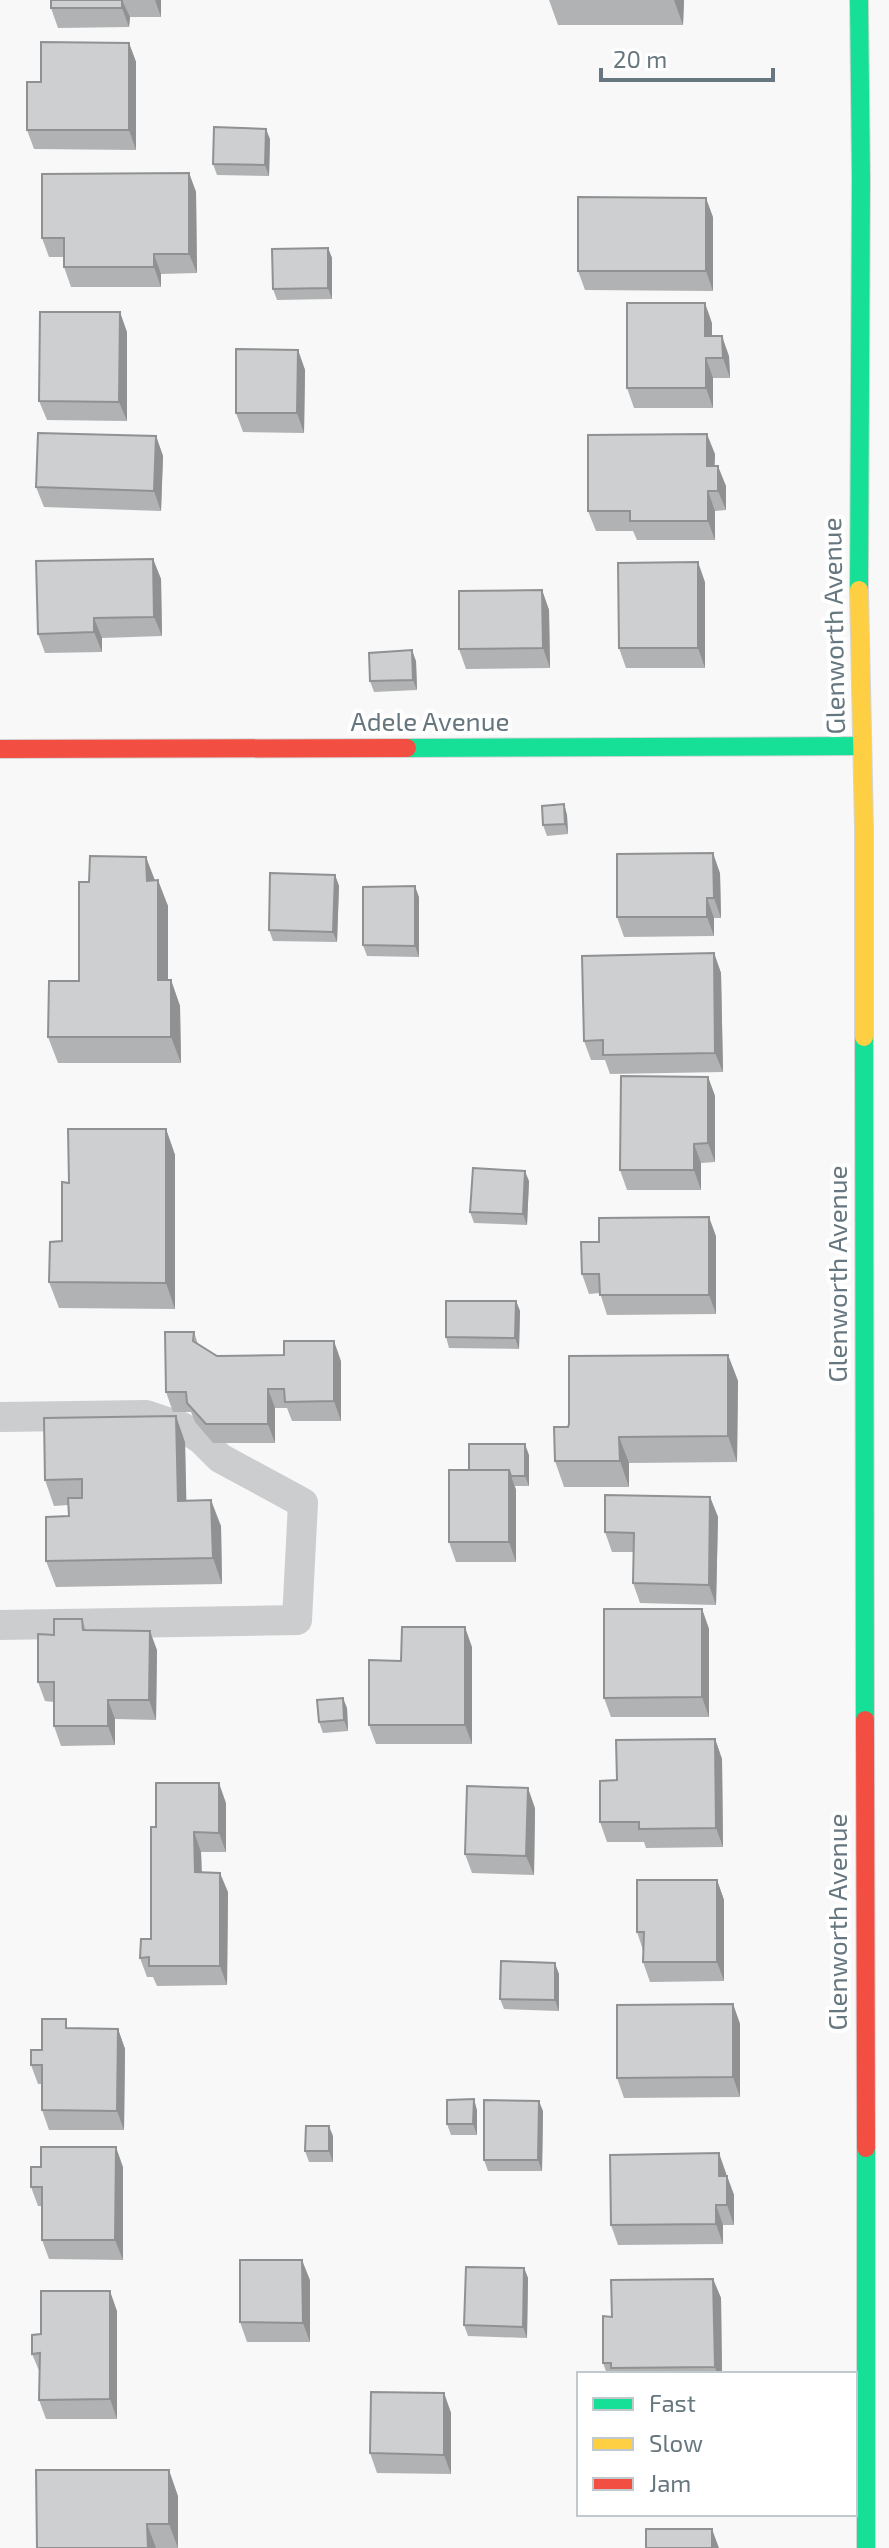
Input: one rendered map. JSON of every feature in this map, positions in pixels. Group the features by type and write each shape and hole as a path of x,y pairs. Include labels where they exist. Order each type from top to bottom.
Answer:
{"street":[{"name":"Glenworth Avenue","path":"859,0 861,746 864,828 866,2548"},
{"name":"Adele Avenue","path":"0,749 861,746"}],"lane":[{"path":"0,1417 146,1415 182,1427 201,1439 220,1458 303,1503 297,1620 0,1625"}],"building":[{"path":"51,0 122,0 122,8 51,8"},
{"path":"41,42 129,43 129,130 27,130 27,82 41,82"},
{"path":"214,127 266,129 265,165 213,164"},
{"path":"189,173 189,254 154,254 154,267 64,267 64,238 42,238 42,174"},
{"path":"578,197 706,198 706,271 578,271"},
{"path":"328,248 328,288 273,289 272,249"},
{"path":"627,303 705,303 705,336 722,336 723,358 706,358 706,388 627,388"},
{"path":"40,312 120,312 119,402 39,401"},
{"path":"236,349 298,350 297,413 236,413"},
{"path":"38,433 156,436 154,491 36,487"},
{"path":"707,434 707,466 718,466 718,491 708,491 708,521 630,521 630,511 588,511 588,435"},
{"path":"153,559 154,617 94,618 94,632 38,634 36,561"},
{"path":"698,562 698,648 619,648 618,563"},
{"path":"542,590 543,648 459,649 459,591"},
{"path":"412,650 413,680 370,681 369,653"},
{"path":"564,804 565,824 543,825 542,806"},
{"path":"713,853 714,898 707,898 707,917 617,917 617,854"},
{"path":"90,856 146,857 147,881 158,880 158,980 171,980 171,1037 48,1037 49,981 79,981 79,882 89,882"},
{"path":"270,873 335,875 333,932 269,930"},
{"path":"415,886 415,946 363,945 363,887"},
{"path":"714,953 715,1053 603,1055 603,1040 584,1041 582,956"},
{"path":"621,1076 708,1077 708,1143 694,1144 694,1170 620,1170"},
{"path":"68,1129 166,1129 166,1283 49,1282 50,1242 62,1241 62,1182 69,1183"},
{"path":"473,1168 525,1171 523,1214 470,1212"},
{"path":"709,1217 709,1295 600,1295 599,1274 582,1274 581,1242 599,1242 599,1218"},
{"path":"446,1301 516,1301 515,1338 446,1337"},
{"path":"165,1332 194,1332 193,1341 217,1356 284,1355 284,1341 334,1341 334,1401 285,1402 284,1389 268,1389 268,1424 206,1424 187,1403 186,1392 166,1392"},
{"path":"728,1355 728,1436 619,1437 620,1461 555,1461 554,1427 568,1427 569,1424 569,1356"},
{"path":"176,1416 178,1501 211,1500 213,1558 46,1561 46,1517 69,1516 68,1498 82,1498 82,1479 45,1480 44,1418"},
{"path":"469,1444 525,1444 525,1476 511,1476 509,1470 469,1470"},
{"path":"449,1470 509,1470 509,1542 449,1542"},
{"path":"605,1495 710,1497 709,1585 633,1583 634,1533 605,1532"},
{"path":"604,1609 702,1609 702,1697 604,1698"},
{"path":"54,1619 82,1619 83,1630 150,1631 149,1700 108,1700 108,1726 54,1726 54,1682 38,1682 38,1634 54,1635"},
{"path":"402,1627 465,1627 465,1725 369,1725 369,1660 401,1661"},
{"path":"343,1698 344,1720 319,1722 317,1700"},
{"path":"715,1739 716,1828 639,1829 639,1822 600,1822 600,1781 617,1780 616,1740"},
{"path":"156,1783 219,1783 219,1833 194,1832 195,1872 220,1873 220,1966 149,1966 149,1957 140,1958 141,1939 151,1939 151,1827 156,1827"},
{"path":"467,1786 528,1788 526,1856 465,1854"},
{"path":"637,1880 717,1880 717,1962 643,1962 644,1932 637,1932"},
{"path":"501,1961 555,1963 555,2000 500,1999"},
{"path":"733,2004 733,2077 617,2078 617,2005"},
{"path":"42,2019 66,2019 66,2028 118,2029 117,2111 42,2110 42,2065 31,2065 31,2050 42,2050"},
{"path":"474,2099 473,2124 447,2124 447,2100"},
{"path":"484,2100 539,2101 538,2160 484,2160"},
{"path":"306,2126 329,2126 329,2151 305,2151"},
{"path":"41,2147 116,2147 115,2240 42,2240 42,2187 31,2187 31,2167 41,2167"},
{"path":"719,2153 719,2176 727,2176 727,2205 716,2205 716,2224 611,2225 610,2155"},
{"path":"240,2260 302,2260 303,2323 240,2322"},
{"path":"466,2267 524,2268 523,2327 464,2325"},
{"path":"713,2279 715,2367 611,2368 611,2363 603,2363 603,2316 612,2317 611,2280"},
{"path":"41,2291 110,2291 110,2399 39,2400 40,2353 32,2354 32,2335 41,2334"},
{"path":"371,2392 444,2393 444,2455 370,2453"},
{"path":"36,2470 169,2470 169,2524 147,2524 148,2548 37,2548"},
{"path":"646,2529 712,2529 712,2548 646,2548"}],"traffic: fast":[{"path":"859,0 859,590"},
{"path":"407,748 861,746"},
{"path":"864,1037 865,1720"},
{"path":"866,2148 866,2548"}],"traffic: slow":[{"path":"859,590 864,1037"}],"traffic: jam":[{"path":"0,749 407,748"},
{"path":"865,1720 866,2148"}]}
